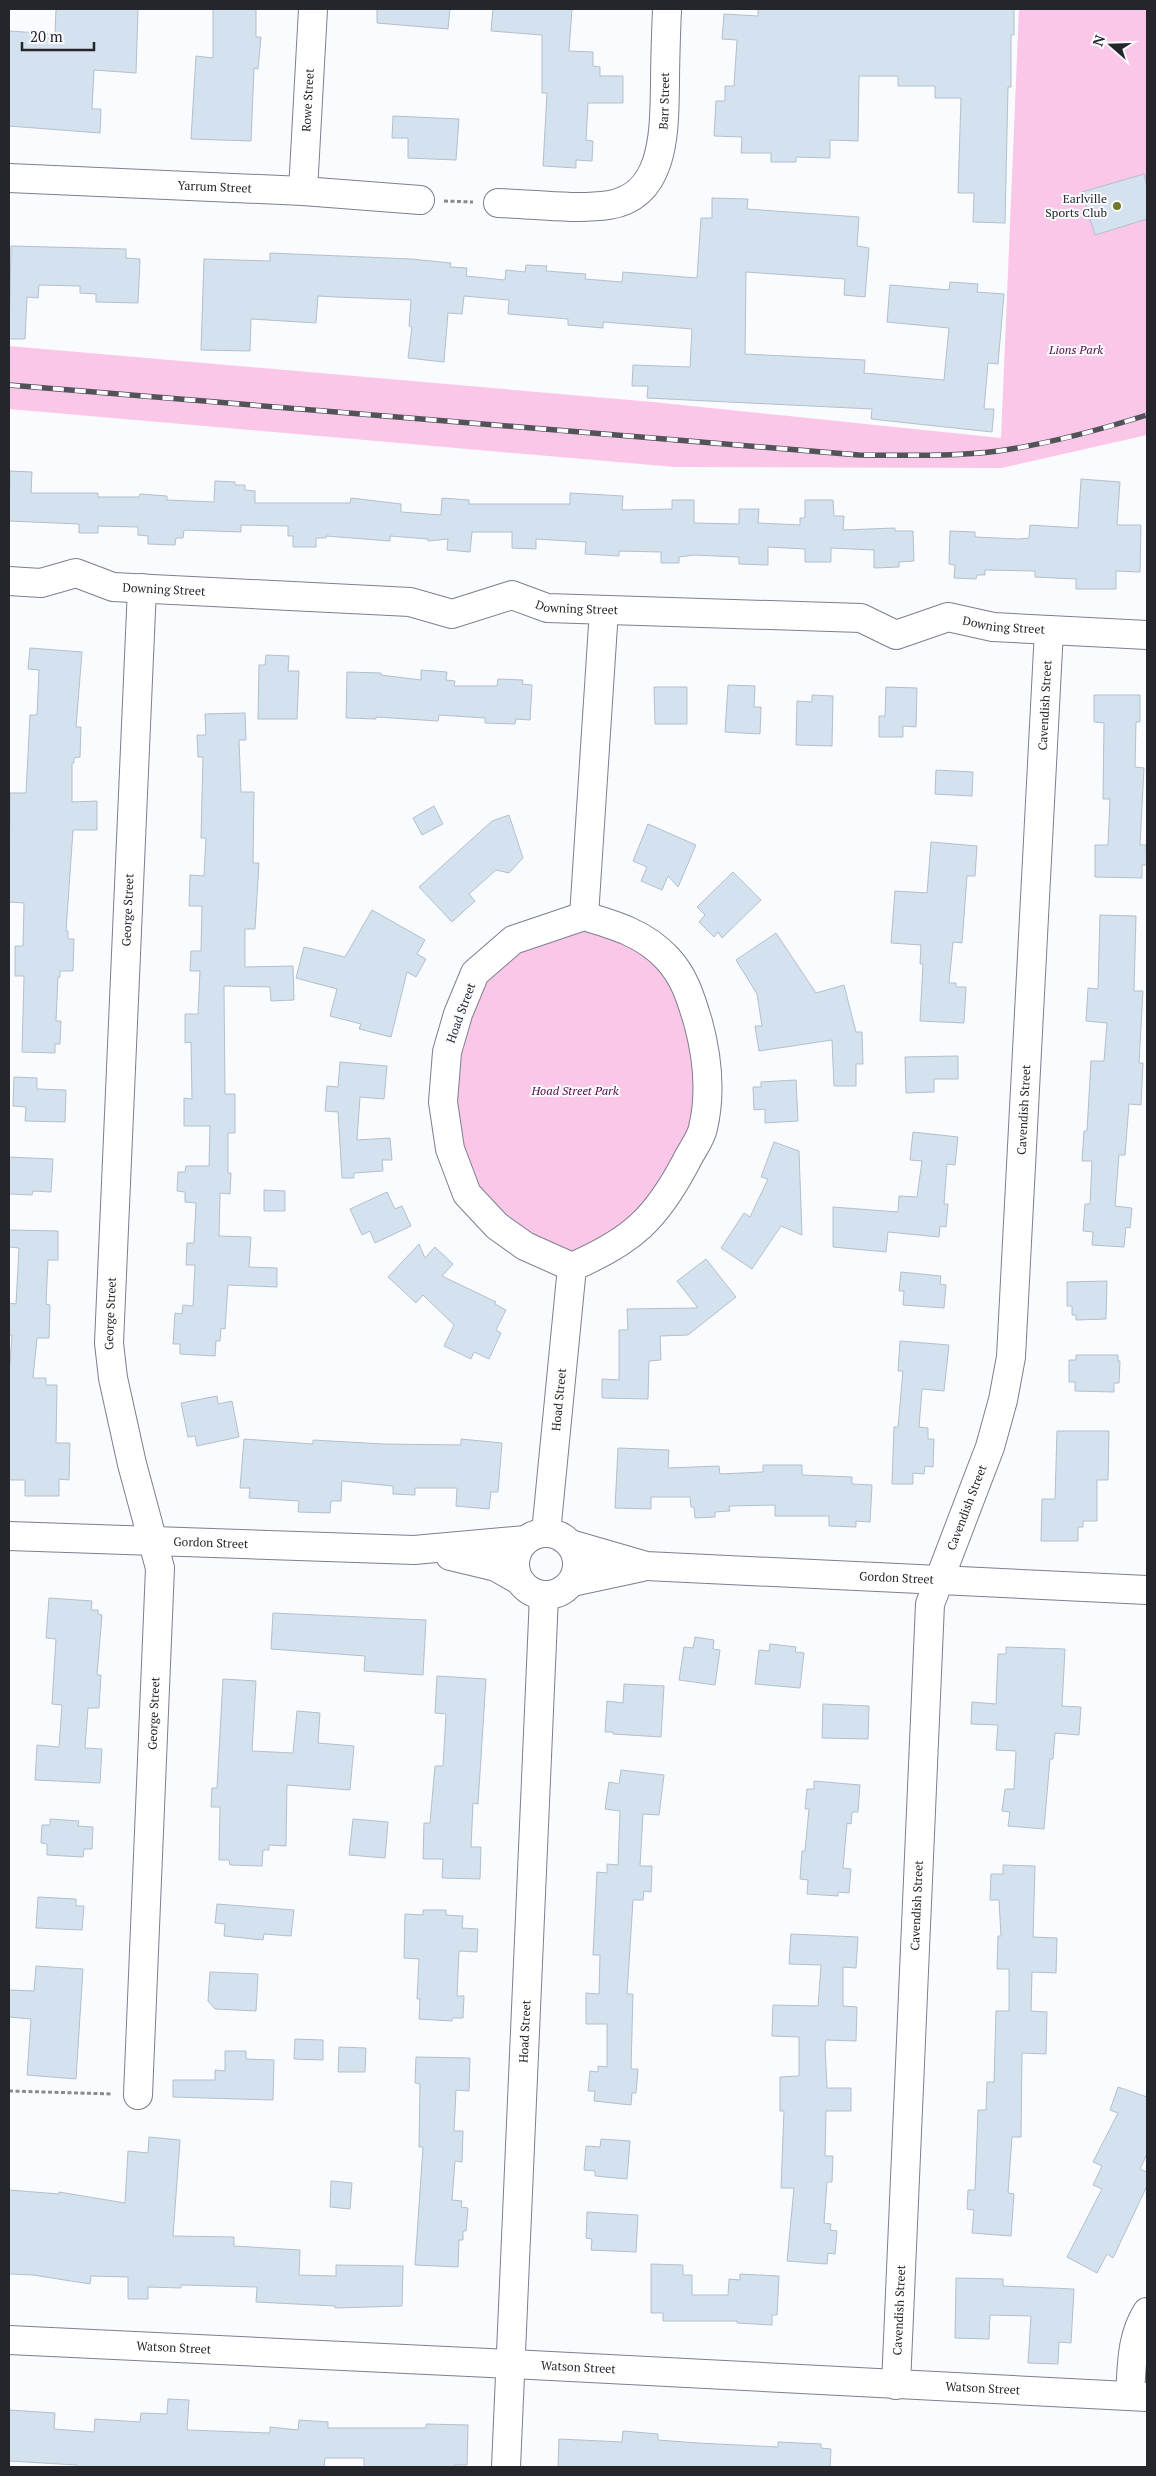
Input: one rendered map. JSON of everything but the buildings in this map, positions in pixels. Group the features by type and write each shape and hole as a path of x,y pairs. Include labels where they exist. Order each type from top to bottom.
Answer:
{"street":[{"name":"Rowe Street","path":"304,191 312,9"},
{"name":"Barr Street","path":"498,203 610,205 628,199 643,187 660,154 664,132 667,9"},
{"name":"Yarrum Street","path":"9,178 304,191 420,200"},
{"name":"Downing Street","path":"9,581 41,583 76,573 113,587 410,602 452,614 512,595 547,608 861,618 896,635 948,616 993,627 1147,635"},
{"name":"George Street","path":"138,2095 160,1568 113,1378 109,1343 142,588"},
{"path":"572,1267 606,1252 643,1226 662,1203 703,1129 708,1079 701,1034 687,984 668,958 639,936 584,916 604,610"},
{"name":"Cavendish Street","path":"896,2385 930,1604 990,1447 1003,1400 1011,1357 1049,630"},
{"name":"Hoad Street","path":"547,1539 572,1267 525,1246 497,1226 467,1194 450,1149 443,1102 447,1052 458,1014 475,973 513,940 584,916"},
{"name":"Gordon Street","path":"9,1536 414,1550 547,1539 646,1566 1147,1590"},
{"path":"547,1539 575,1552 577,1562 572,1582 557,1594 544,1596 527,1590 519,1580 514,1564 520,1547 547,1539"},
{"name":"Gordon Street","path":"414,1550 471,1559 496,1567 519,1580"},
{"name":"Gordon Street","path":"572,1582 646,1566"},
{"name":"Hoad Street","path":"506,2467 512,2364 544,1596"},
{"path":"1139,2396 1133,2344 1147,2312"},
{"name":"Watson Street","path":"9,2340 1139,2396"}],"path":[{"path":"420,200 498,203"},
{"path":"9,2091 138,2095"}],"green space":[{"name":"Lions Park","path":"1019,9 1147,9 1147,435 1002,468 675,467 9,409 9,346 653,402 1001,438"},
{"name":"Hoad Street Park","path":"584,916 668,958 708,1079 663,1203 572,1267 497,1226 450,1149 443,1102 475,973"}],"railway":[{"path":"9,385 859,455 946,455 998,451 1036,445 1147,415"}],"place":[{"name":"Earlville Sports Club","path":"1117,206"}]}
